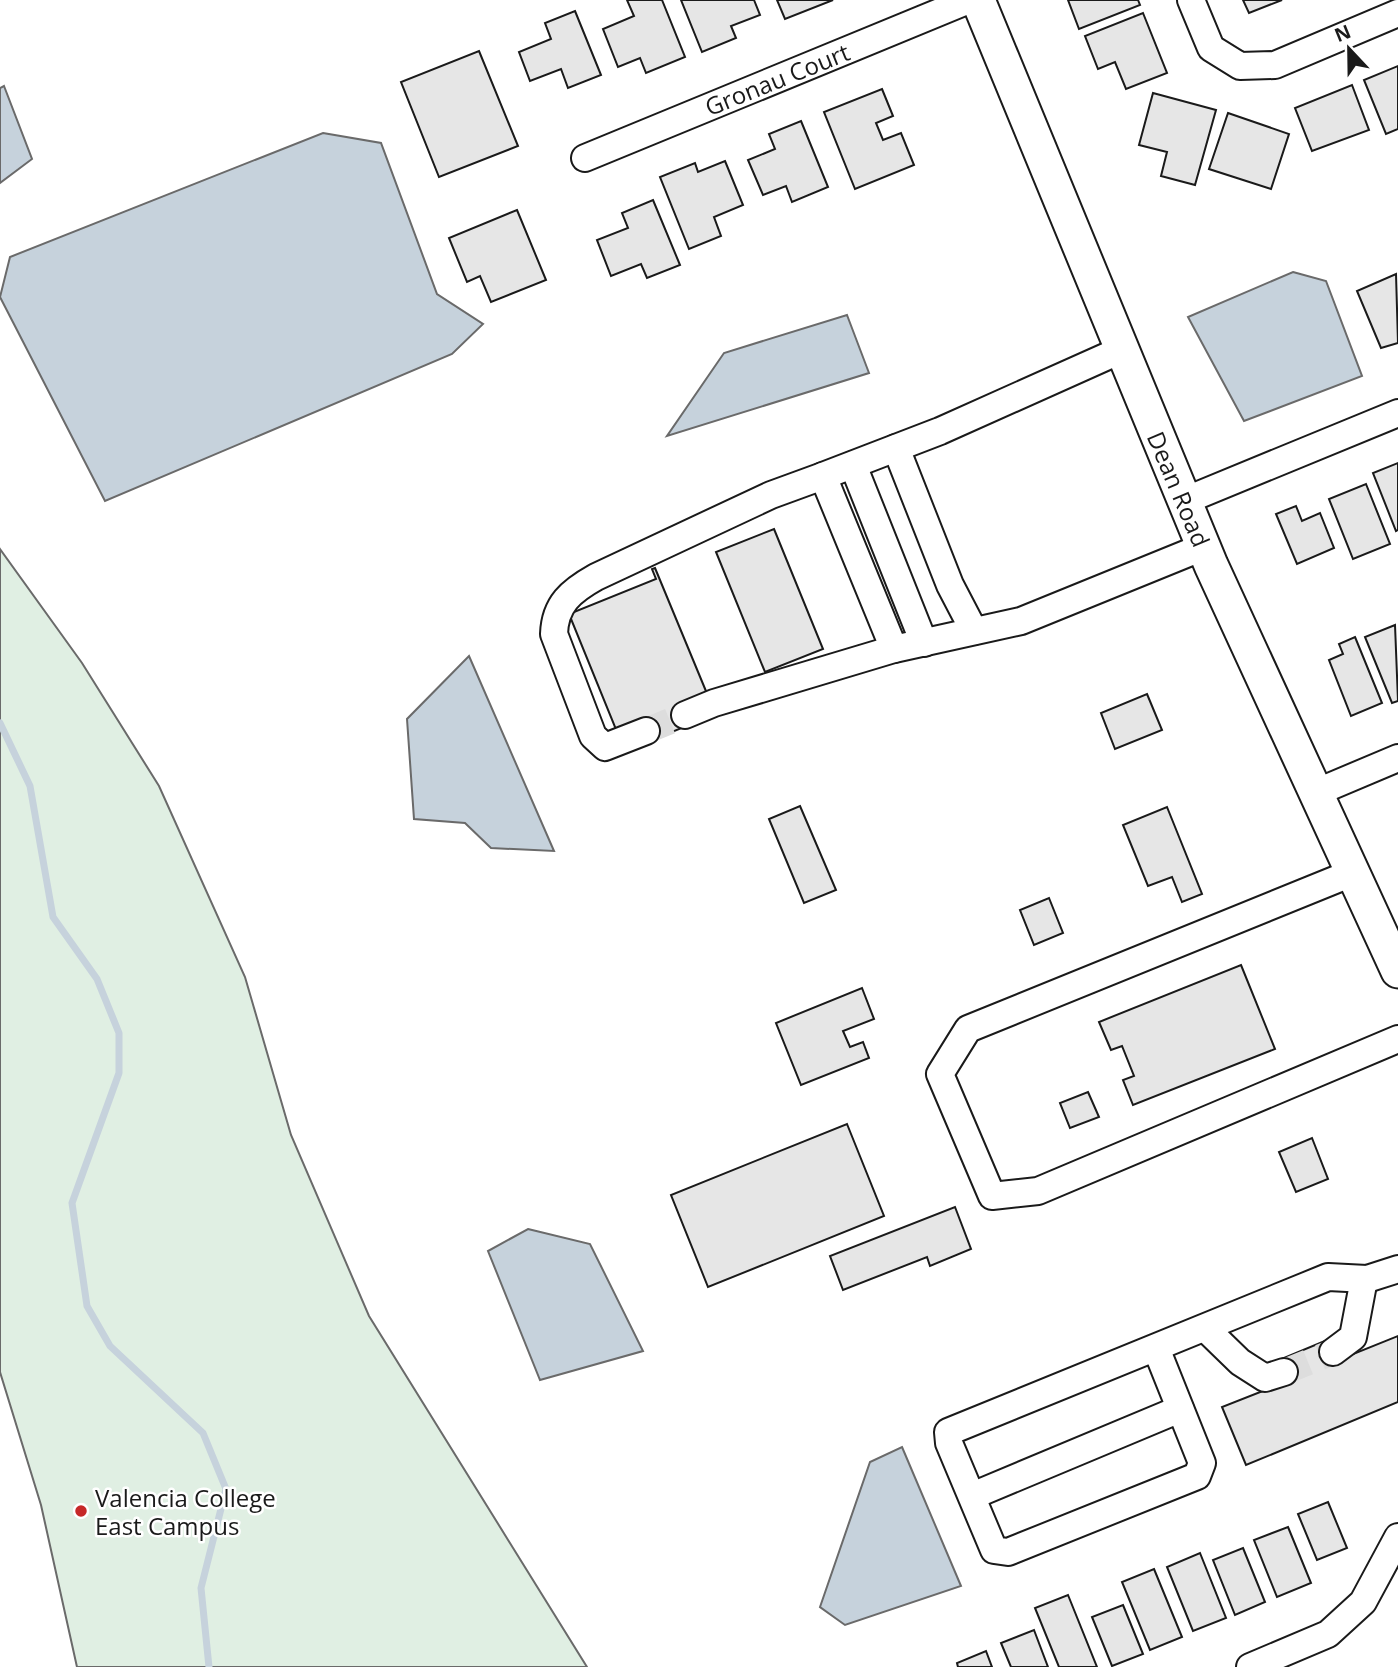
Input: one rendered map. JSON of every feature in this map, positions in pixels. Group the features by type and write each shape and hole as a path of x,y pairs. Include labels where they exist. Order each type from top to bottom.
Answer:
{"main road":[{"name":"Dean Road","path":"978,0 1203,547 1398,971"}],"street":[{"name":"Gronau Court","path":"585,158 969,0"},
{"path":"1191,0 1211,48 1240,66 1275,65 1398,13"},
{"path":"646,731 606,747 593,736 554,634 554,622 563,601 576,588 771,495 896,448 1121,350"},
{"path":"1184,501 1398,413"},
{"path":"896,448 950,586 974,632"},
{"path":"853,465 924,643"},
{"path":"823,477 894,649"},
{"path":"685,715 714,703 894,649 1021,621 1203,547"},
{"path":"1315,793 1398,758"},
{"path":"1352,873 968,1029 940,1074 992,1196 1038,1191 1398,1039"},
{"path":"1156,1348 1202,1463 1197,1476 1008,1552 995,1550 949,1443 948,1432 1328,1277 1364,1279 1398,1269"},
{"path":"1332,1352 1353,1337 1364,1279"},
{"path":"1205,1328 1240,1362 1265,1378 1284,1372"},
{"path":"972,1496 1180,1409"},
{"path":"1250,1667 1328,1634 1363,1602 1398,1537"}],"green space":[{"path":"0,549 82,663 159,786 245,977 291,1135 369,1316 587,1667 77,1667 41,1505 0,1372"}],"shaded area":[{"path":"4,86 32,159 0,183 0,88"},
{"path":"323,133 381,143 437,294 483,324 452,354 105,501 0,297 10,257"},
{"path":"1293,272 1326,281 1362,376 1244,421 1188,317"},
{"path":"847,315 869,373 667,436 724,353"},
{"path":"469,656 554,851 491,848 465,823 414,819 407,719"},
{"path":"528,1229 590,1244 643,1351 540,1380 488,1251"},
{"path":"902,1447 961,1586 845,1625 820,1607 870,1462"}],"building":[{"path":"627,0 662,0 685,57 646,73 640,58 618,67 603,29 634,16"},
{"path":"681,0 754,0 760,15 731,26 736,38 702,52"},
{"path":"777,0 833,0 785,19"},
{"path":"1068,0 1138,0 1140,5 1079,29"},
{"path":"1243,0 1282,0 1249,13"},
{"path":"575,11 601,75 568,88 561,69 530,81 519,52 551,39 545,23"},
{"path":"1143,13 1167,73 1126,89 1115,62 1098,69 1085,36"},
{"path":"479,51 518,146 439,177 401,82"},
{"path":"1398,66 1398,129 1386,134 1364,80"},
{"path":"1352,85 1369,130 1312,151 1295,108"},
{"path":"882,89 893,116 876,123 883,140 901,133 914,165 855,189 824,112"},
{"path":"1153,93 1216,110 1195,185 1161,176 1167,152 1139,145"},
{"path":"1228,113 1289,134 1271,189 1209,169"},
{"path":"801,121 828,187 792,202 786,186 763,195 748,160 775,149 769,134"},
{"path":"725,161 743,205 714,217 721,236 689,249 660,177 695,163 698,172"},
{"path":"653,200 680,265 647,278 641,264 611,276 597,240 628,228 622,213"},
{"path":"517,210 546,280 491,302 480,276 467,282 449,238"},
{"path":"1396,274 1398,343 1381,348 1357,291"},
{"path":"1398,463 1398,530 1396,531 1373,473"},
{"path":"1366,484 1390,544 1353,559 1329,499"},
{"path":"1296,506 1302,521 1320,513 1334,548 1297,564 1276,514"},
{"path":"774,529 823,649 765,672 716,552"},
{"path":"655,568 708,696 689,725 650,741 617,732 569,614 656,579 652,569"},
{"path":"1395,625 1398,701 1392,703 1365,637"},
{"path":"1355,637 1382,703 1351,716 1329,660 1343,654 1339,644"},
{"path":"1147,694 1162,730 1115,749 1101,713"},
{"path":"800,806 836,890 804,903 769,819"},
{"path":"1167,807 1202,894 1182,902 1172,877 1148,886 1123,825"},
{"path":"1049,898 1063,933 1034,945 1020,910"},
{"path":"1241,965 1275,1049 1133,1105 1123,1080 1134,1076 1122,1046 1111,1050 1099,1022"},
{"path":"862,988 874,1019 843,1031 850,1047 863,1042 869,1058 801,1085 776,1023"},
{"path":"1088,1092 1099,1117 1070,1128 1060,1103"},
{"path":"847,1124 884,1216 708,1287 671,1195"},
{"path":"1312,1138 1328,1179 1296,1192 1279,1152"},
{"path":"955,1207 971,1249 930,1266 927,1257 843,1290 830,1256"},
{"path":"1398,1336 1398,1402 1246,1465 1222,1407 1288,1381 1279,1360 1327,1340 1336,1361"},
{"path":"1328,1502 1347,1548 1317,1560 1298,1514"},
{"path":"1288,1527 1311,1583 1277,1597 1254,1540"},
{"path":"1243,1548 1265,1602 1235,1615 1213,1560"},
{"path":"1200,1553 1226,1618 1193,1631 1167,1567"},
{"path":"1154,1569 1182,1637 1150,1650 1122,1582"},
{"path":"1068,1595 1097,1667 1059,1667 1035,1608"},
{"path":"1123,1605 1143,1654 1112,1666 1092,1617"},
{"path":"1034,1630 1048,1667 1011,1667 1001,1643"},
{"path":"986,1651 992,1667 958,1667 957,1663"}],"waterway":[{"path":"0,723 30,786 53,917 97,979 119,1033 119,1073 72,1203 87,1306 110,1346 203,1433 226,1489 201,1588 209,1667"}],"tunnel":[{"path":"646,731 685,715"},
{"path":"1284,1372 1333,1352"}],"place":[{"name":"Valencia College East Campus","path":"81,1511"}]}
